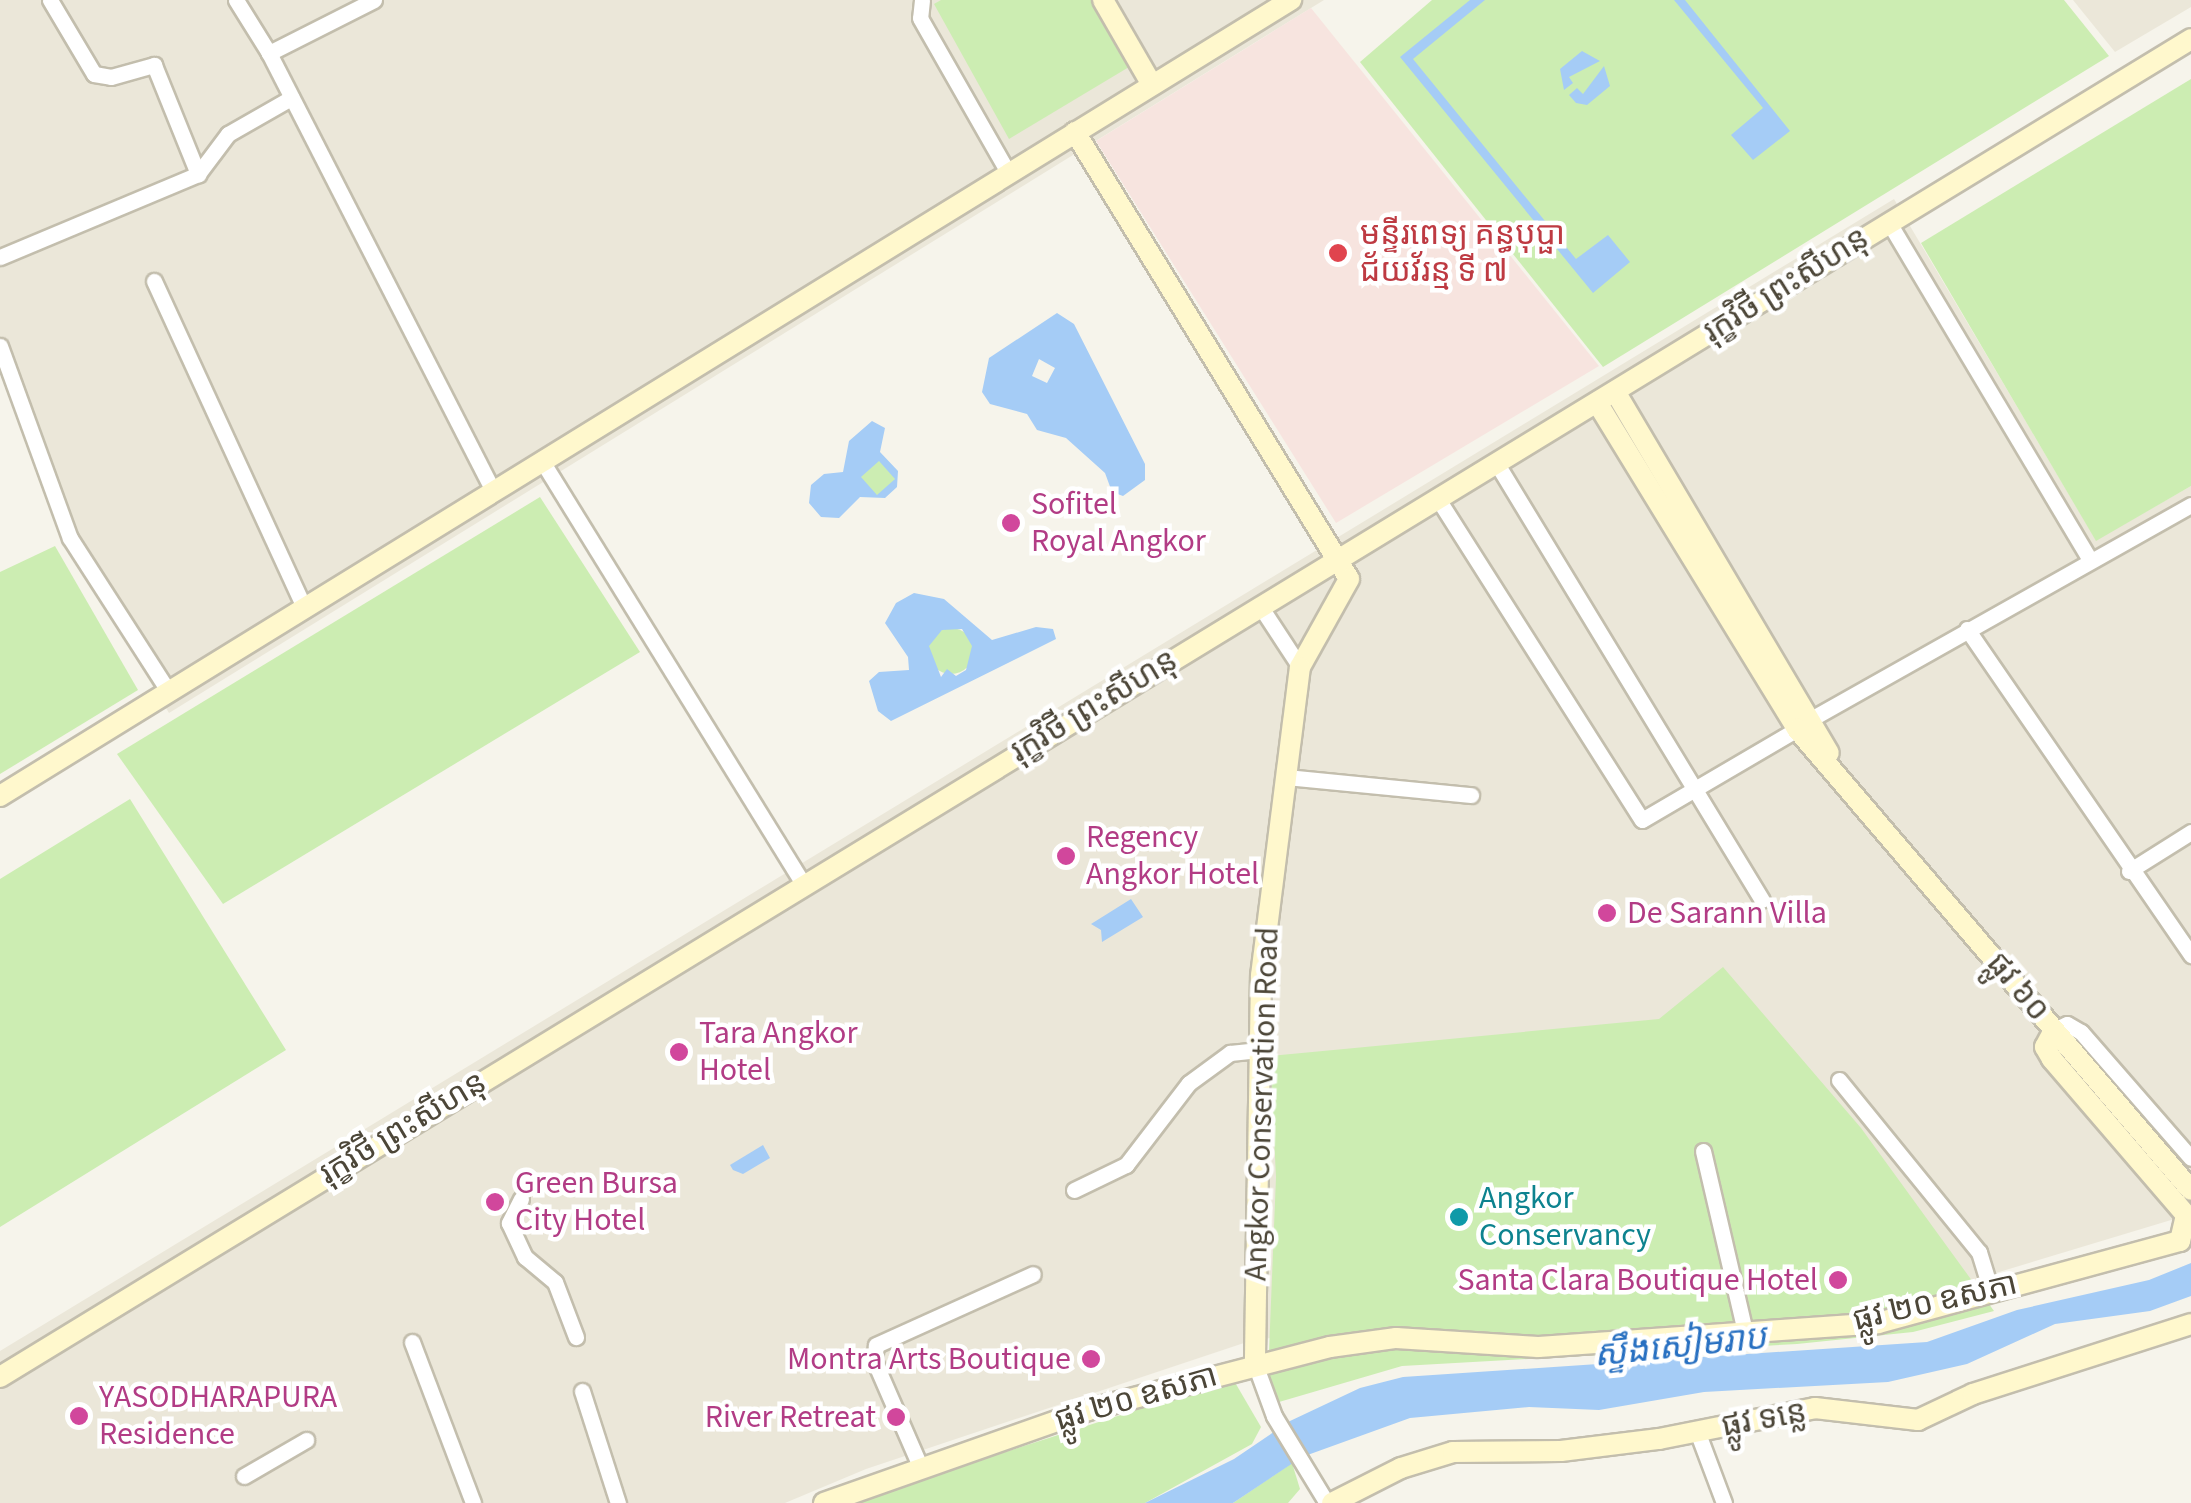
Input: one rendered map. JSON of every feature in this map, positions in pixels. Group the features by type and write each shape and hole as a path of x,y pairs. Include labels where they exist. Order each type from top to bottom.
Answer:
{"main road":[{"path":"1103,0 1152,86"},
{"path":"0,796 1291,0"},
{"name":"រុក្ខវិថី ព្រះសីហនុ","path":"0,1377 2191,39"},
{"path":"1074,132 1339,557 1349,579 1300,667"},
{"name":"ផ្លូវ ៦០","path":"1616,393 1804,724"},
{"name":"ផ្លូវ ៦០","path":"1598,404 1846,784 2191,1190"},
{"name":"Angkor Conservation Road","path":"1255,1364 1260,975 1300,667"},
{"name":"ផ្លូវ ២០ ឧសភា","path":"824,1503 920,1466 1255,1364 1373,1339 1538,1348 1878,1322 2171,1244 2187,1233 2186,1216 2052,1059 2045,1048 2054,1030"},
{"name":"ផ្លូវ ទន្លេ","path":"1330,1503 1402,1468 1453,1452 1561,1451 1838,1407 1918,1420 1974,1394 2191,1324"}],"street":[{"path":"50,0 94,74 111,77 146,63 159,71 198,174"},
{"path":"236,0 269,53 494,491"},
{"path":"269,53 374,0"},
{"path":"922,0 920,18 1009,174"},
{"path":"0,256 198,174 228,134 291,98"},
{"path":"1888,221 2090,560"},
{"path":"154,281 306,609"},
{"path":"0,346 70,538 169,692"},
{"path":"542,461 803,884"},
{"path":"1497,464 1762,900"},
{"path":"1438,499 1642,820 1968,628 2191,505"},
{"path":"1260,606 1300,667"},
{"path":"1968,628 2129,871 2191,955"},
{"path":"1286,776 1471,794"},
{"path":"2129,871 2191,832"},
{"path":"2054,1030 2066,1024 2081,1032 2191,1158"},
{"path":"1074,1190 1126,1165 1190,1083 1230,1054 1259,1050"},
{"path":"1839,1080 1979,1252 1991,1291"},
{"path":"1703,1152 1745,1331"},
{"path":"521,1199 509,1223 525,1256 555,1282 576,1337"},
{"path":"920,1466 874,1360 876,1345 1032,1274"},
{"path":"412,1342 473,1503"},
{"path":"1255,1364 1274,1416 1330,1503"},
{"path":"582,1391 618,1503"},
{"path":"1697,1431 1724,1503"},
{"path":"244,1476 306,1440"}],"shaded area":[{"path":"0,0 1324,0 169,713 58,530 0,366"},
{"path":"2073,0 2191,0 2191,7 2115,52"},
{"name":"មន្ទីរពេទ្យ គន្ធបុប្ផា ជ័យវ័រន្ម ទី ៧","path":"1311,8 1599,366 1336,523 1096,141"},
{"path":"1894,199 2096,540 2191,486 2191,1214 1880,1308 1368,1324 1250,1341 866,1469 785,1503 0,1503 0,1351"}],"green space":[{"path":"941,0 1092,0 1129,67 1009,139 934,4"},
{"path":"1432,0 2064,0 2109,56 1603,367 1360,62"},
{"path":"2191,79 2191,486 2096,541 1921,243"},
{"path":"878,461 890,466 895,478 890,490 878,495 866,490 861,478 866,466"},
{"path":"540,497 640,652 223,904 117,754"},
{"path":"55,546 138,690 0,774 0,572"},
{"path":"951,628 967,635 974,651 967,667 951,674 935,667 928,651 935,635"},
{"path":"130,799 286,1050 0,1227 0,879"},
{"path":"1723,967 1861,1128 1994,1311 1913,1332 1797,1344 1402,1366 1279,1402 1268,1377 1276,1177 1270,1056 1659,1019"},
{"path":"1233,1379 1261,1427 1252,1444 1145,1503 846,1503"},
{"path":"1292,1463 1300,1489 1288,1503 1233,1503"}],"water":[{"path":"1470,0 1485,0 1413,59 1576,259 1608,235 1630,262 1593,293 1400,57"},
{"path":"1674,0 1685,0 1790,131 1753,160 1731,135 1763,108"},
{"path":"1582,51 1600,61 1569,77 1573,83 1564,90 1560,69"},
{"path":"1604,66 1610,86 1587,105 1576,103 1569,95 1577,88 1583,94"},
{"path":"1057,313 1074,324 1145,464 1145,480 1123,496 1112,492 1105,473 1066,438 1037,430 1027,414 990,404 982,392 989,358","holes":["1039,359 1055,368 1047,383 1032,376"]},
{"path":"872,421 885,428 880,452 898,471 897,487 885,498 860,497 839,518 821,517 809,503 811,485 824,474 843,472 849,441","holes":["879,461 895,479 877,495 861,477"]},
{"path":"914,593 944,599 992,640 1036,627 1053,629 1056,639 891,721 878,711 869,681 879,672 909,670 908,657 885,623 896,603","holes":["962,629 972,646 966,670 956,676 947,669 941,677 929,646 942,630"]},
{"path":"1131,899 1143,917 1102,942 1101,930 1091,924"},
{"path":"763,1145 770,1158 743,1174 733,1170 730,1165"},
{"name":"ស្ទឹងសៀមរាប","path":"2191,1263 2191,1296 2150,1311 2055,1324 1967,1364 1888,1382 1704,1392 1599,1410 1529,1407 1410,1418 1302,1457 1233,1503 1145,1503 1234,1459 1290,1421 1360,1388 1403,1377 1927,1342 2017,1310 2149,1280"}],"place":[{"name":"មន្ទីរពេទ្យ គន្ធបុប្ផា ជ័យវ័រន្ម ទី ៧","path":"1338,253"},
{"name":"Sofitel Royal Angkor","path":"1011,523"},
{"name":"Regency Angkor Hotel","path":"1066,856"},
{"name":"De Sarann Villa","path":"1607,913"},
{"name":"Tara Angkor Hotel","path":"679,1052"},
{"name":"Green Bursa City Hotel","path":"495,1202"},
{"name":"Angkor Conservancy","path":"1459,1217"},
{"name":"Santa Clara Boutique Hotel","path":"1838,1280"},
{"name":"Montra Arts Boutique","path":"1091,1359"},
{"name":"YASODHARAPURA Residence","path":"79,1416"},
{"name":"River Retreat","path":"896,1417"}]}
